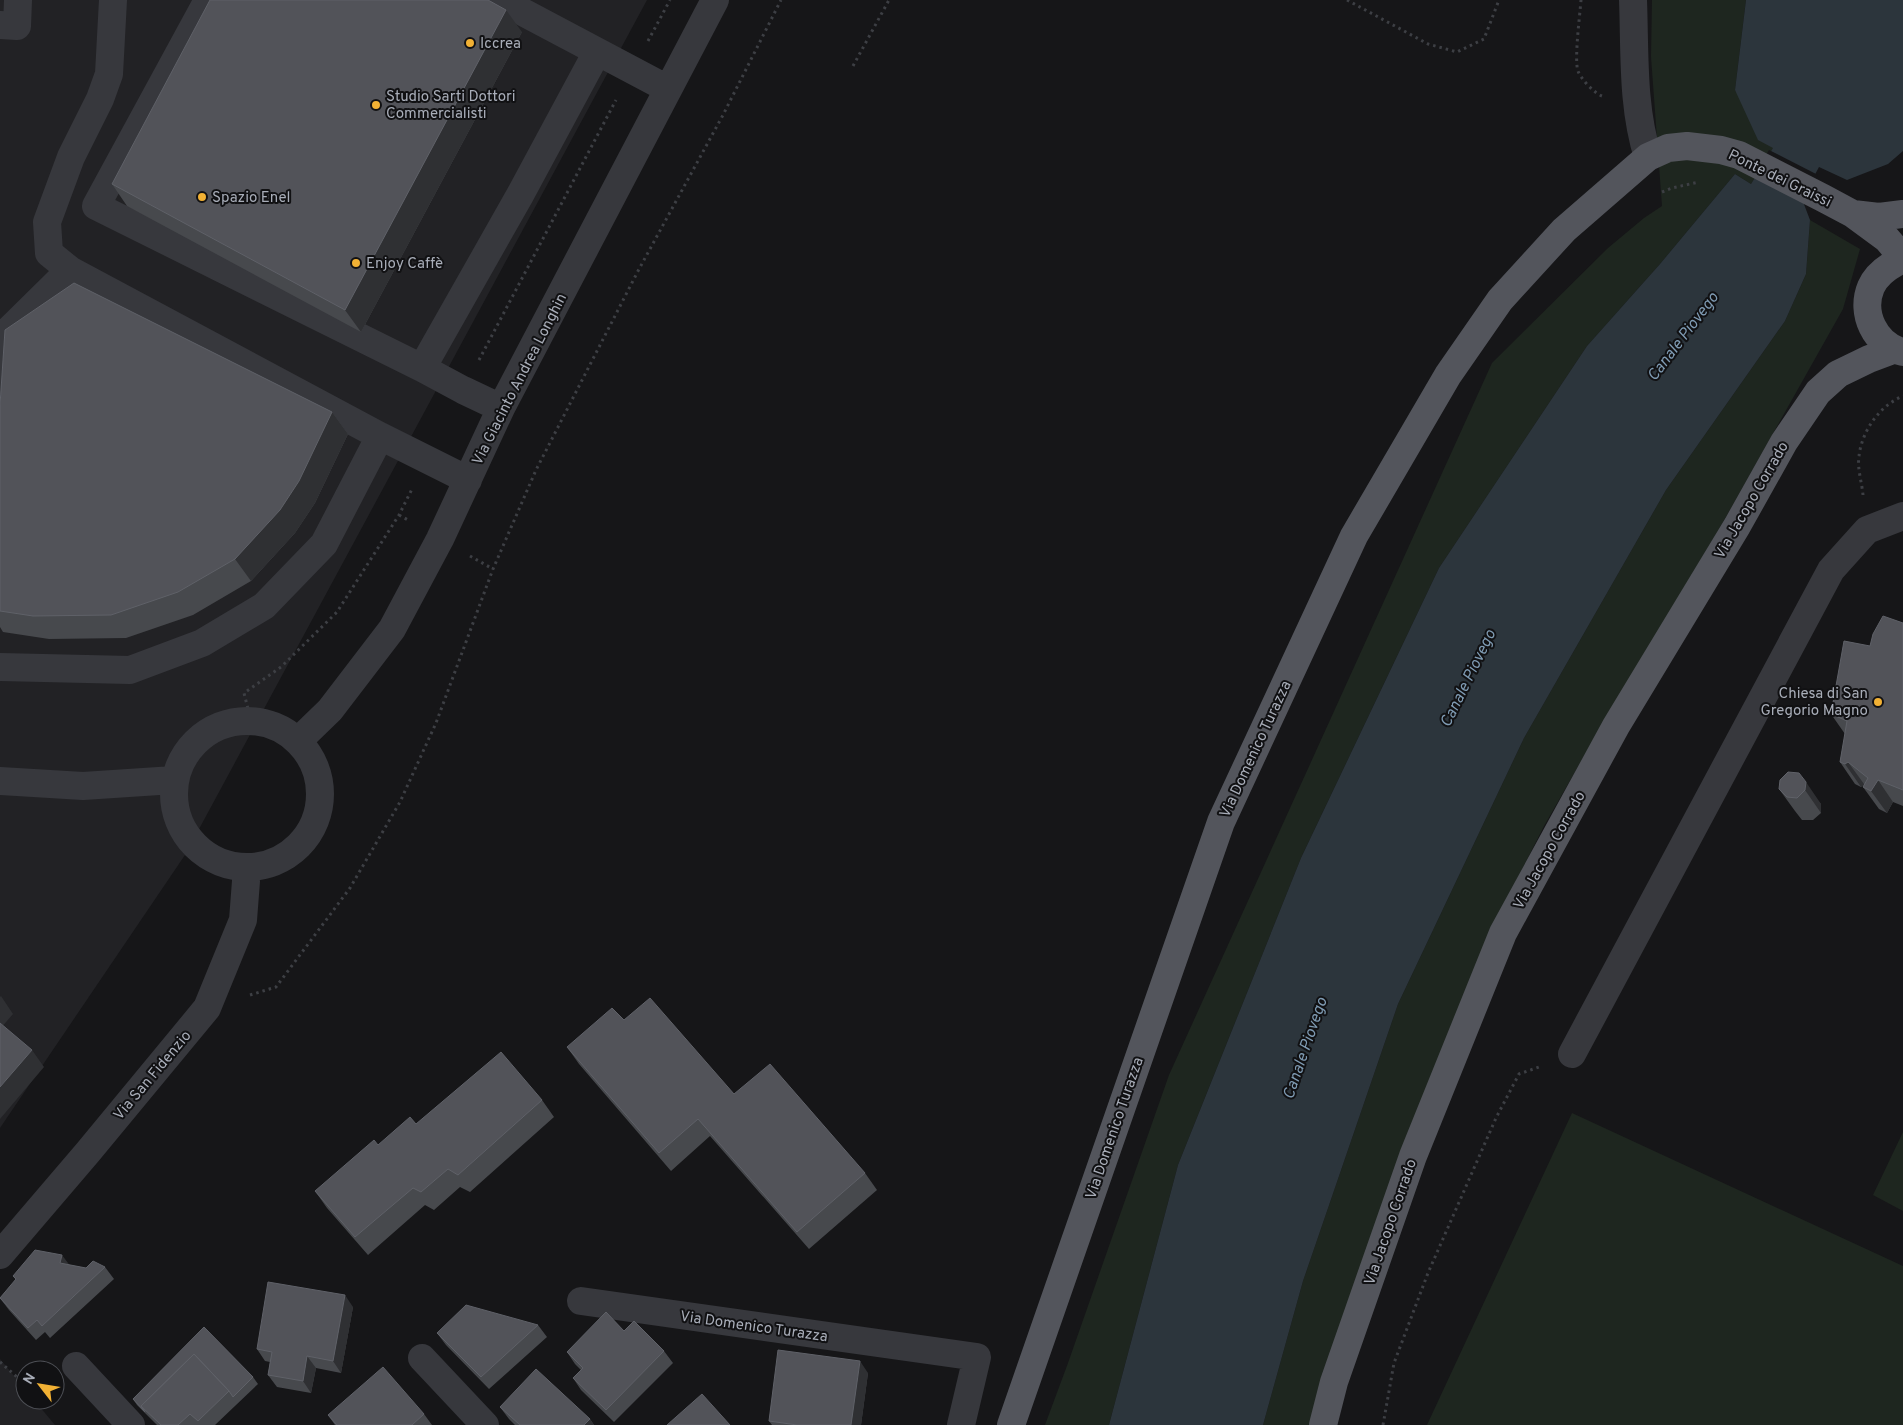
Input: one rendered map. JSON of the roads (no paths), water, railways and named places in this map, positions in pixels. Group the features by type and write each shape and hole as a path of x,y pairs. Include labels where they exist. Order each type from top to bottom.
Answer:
{"main road":[{"name":"Ponte dei Graissi","path":"1648,157 1668,148 1686,146 1721,150 1739,155 1853,214 1887,239 1903,259 1890,265 1879,274 1871,286 1868,315 1873,329 1881,341 1898,351"},
{"name":"Via Domenico Turazza","path":"1011,1425 1221,822 1354,536 1448,375 1500,300 1564,230 1648,157"},
{"name":"Ponte dei Graissi","path":"1853,214 1880,217 1903,214"},
{"name":"Via Jacopo Corrado","path":"1322,1425 1334,1382 1413,1156 1504,933 1616,726 1737,526 1784,442 1818,392 1838,374 1868,359 1898,351"}],"street":[{"path":"0,25 17,26 18,0"},
{"path":"113,0 108,74 100,99 70,157 47,222 49,253 70,270 380,436 468,480"},
{"path":"208,0 96,206 501,408"},
{"path":"500,0 668,89"},
{"name":"Via Giacinto Andrea Longhin","path":"298,741 330,710 392,629 468,480 501,408 715,0"},
{"path":"1633,0 1641,135 1648,157"},
{"path":"422,368 520,195 597,52"},
{"path":"2,404 4,335 70,270"},
{"path":"0,667 130,670 202,643 264,606 324,544 380,436"},
{"path":"1572,1054 1831,570 1867,530 1903,516"},
{"path":"250,721 276,726 298,741 312,760 320,784 319,809 310,833 293,852 271,863 247,868 226,864 212,858 190,841 179,822 173,801 174,780 184,755 202,736 225,724 250,721"},
{"path":"0,781 83,786 174,780"},
{"name":"Via San Fidenzio","path":"0,1254 95,1144 207,1008 243,920 247,868"},
{"name":"Via Domenico Turazza","path":"581,1302 977,1357 961,1425"},
{"path":"422,1358 482,1424"},
{"path":"76,1366 131,1425"}],"water":[{"name":"Canale Piovego","path":"1746,0 1903,0 1903,151 1888,164 1847,180 1819,167 1802,199 1810,220 1806,274 1785,321 1666,490 1524,738 1398,1004 1303,1281 1263,1425 1109,1425 1178,1165 1301,858 1439,568 1587,346 1660,264 1735,174 1751,184 1773,148 1758,140 1735,90"}],"place":[{"name":"Iccrea","path":"470,43"},
{"name":"Studio Sarti Dottori Commercialisti","path":"376,105"},
{"name":"Spazio Enel","path":"202,197"},
{"name":"Enjoy Caffè","path":"356,263"},
{"name":"Chiesa di San Gregorio Magno","path":"1878,702"}]}
